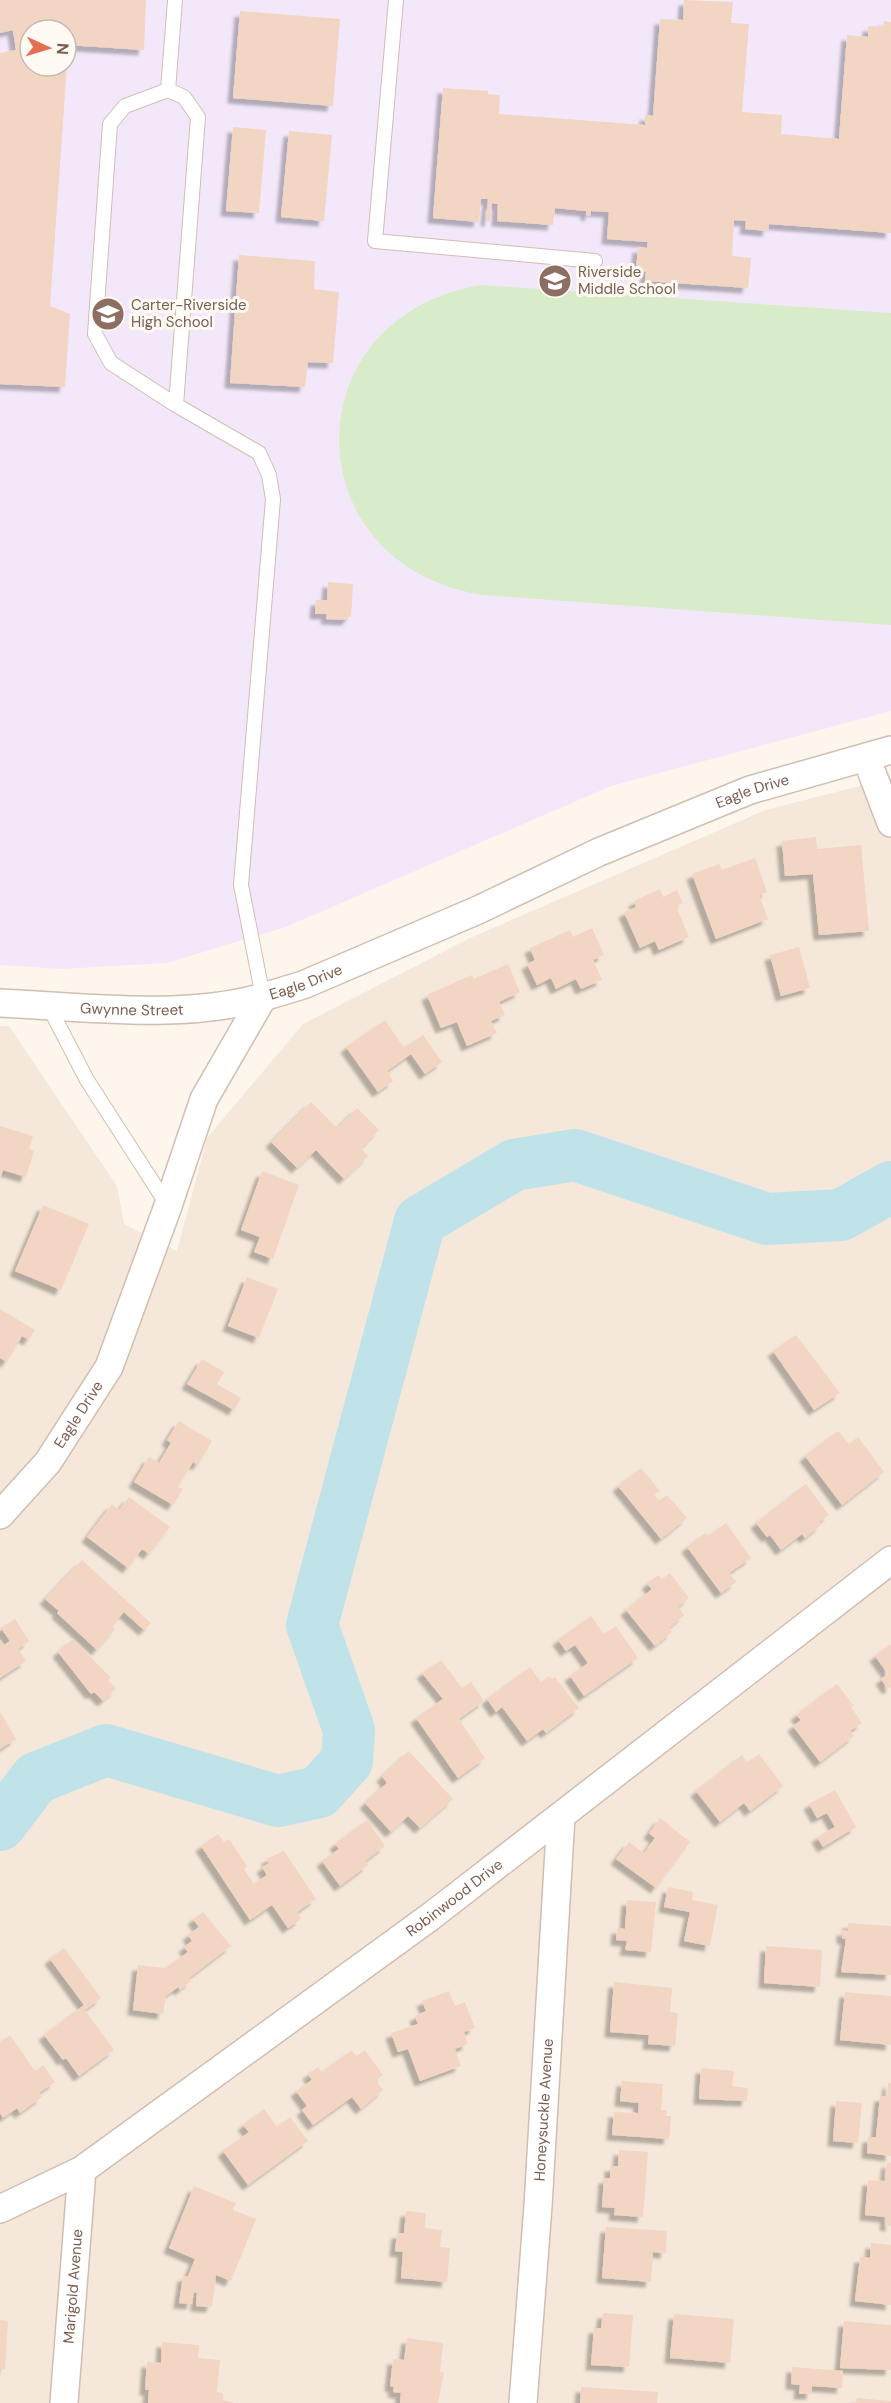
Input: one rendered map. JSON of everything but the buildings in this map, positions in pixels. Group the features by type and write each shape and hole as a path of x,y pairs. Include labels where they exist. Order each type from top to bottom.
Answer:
{"street":[{"name":"Eagle Drive","path":"0,1515 48,1462 109,1367 168,1206 204,1099 263,997 303,985 478,910 599,852 750,790 878,753"},
{"path":"878,753 891,823"},
{"name":"Gwynne Street","path":"0,1003 150,1011 248,1001 263,997"},
{"name":"Robinwood Drive","path":"0,2209 82,2170 430,1917 891,1560"},
{"name":"Honeysuckle Avenue","path":"523,2403 538,2206 561,1816"},
{"name":"Marigold Avenue","path":"64,2403 82,2170"}],"lane":[{"path":"168,90 175,0"},
{"path":"396,0 375,241 595,261"},
{"path":"176,405 198,117 184,97 168,90 125,106 110,124 95,333 111,363 176,405 259,453 269,475 273,499 241,885 263,997"},
{"path":"48,1005 87,1080 168,1206"}],"shaded area":[{"name":"Riverside Middle School","path":"0,0 891,0 891,711 611,786 286,927 167,963 62,969 0,965"},
{"path":"891,778 891,2403 0,2403 0,1026 9,1026 117,1186 124,1224 177,1251 207,1138 303,1024 470,938 766,810"}],"green space":[{"path":"481,285 891,313 891,625 483,595 421,575 376,539 349,493 339,441 348,390 374,343 418,306"}],"waterway":[{"path":"0,1825 36,1778 106,1750 278,1801 319,1792 347,1761 349,1730 312,1625 420,1221 514,1165 575,1155 767,1219 841,1215 891,1187"}],"place":[{"name":"Riverside Middle School","path":"555,281"},
{"name":"Carter-Riverside High School","path":"108,314"}]}
